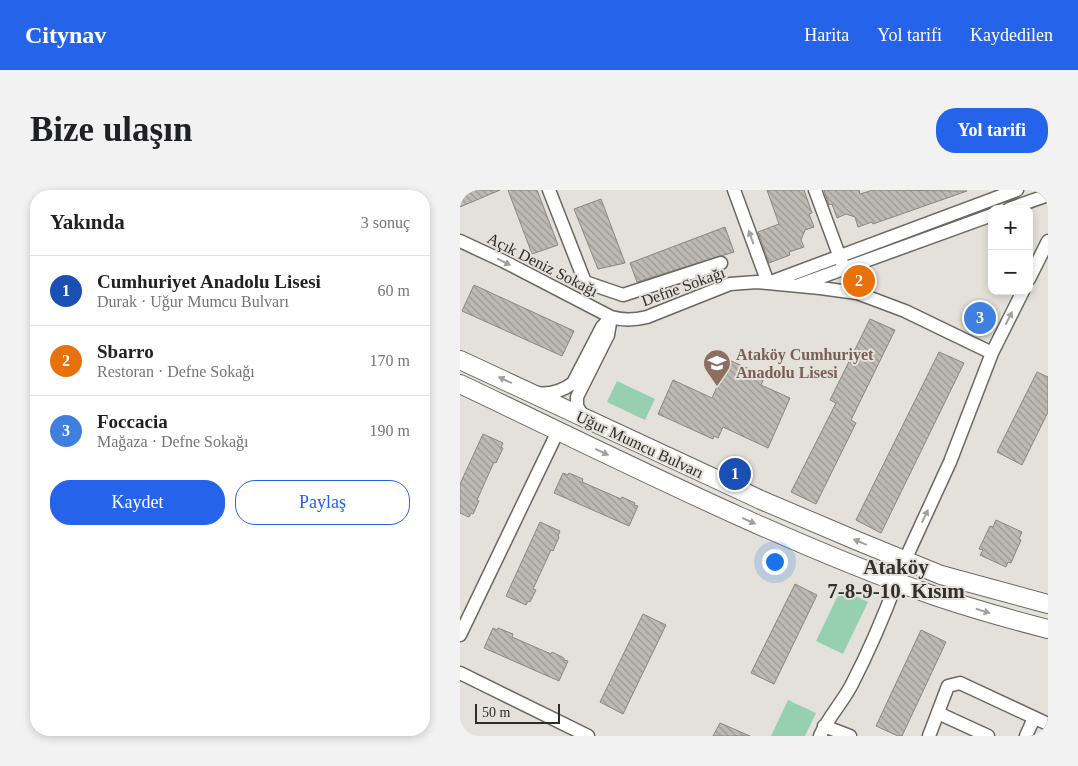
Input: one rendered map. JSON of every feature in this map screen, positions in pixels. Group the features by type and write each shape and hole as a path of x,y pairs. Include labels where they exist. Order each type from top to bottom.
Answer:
{"main road":[{"name":"Uğur Mumcu Bulvarı","path":"460,360 761,500 941,575 1048,604"},
{"name":"Uğur Mumcu Bulvarı","path":"460,384 750,521 897,581 992,614 1048,629"},
{"path":"558,431 568,410"},
{"path":"897,581 905,560"}],"street":[{"path":"549,190 585,282 623,295 721,263"},
{"path":"734,190 768,283 988,216"},
{"path":"815,190 841,262"},
{"path":"797,286 841,262 1017,190"},
{"path":"1018,205 1043,194"},
{"name":"Açık Deniz Sokağı","path":"460,241 611,317"},
{"path":"1033,271 1048,242"},
{"name":"Defne Sokağı","path":"611,317 627,320 637,319 730,284 768,283 858,293 905,311 992,353"},
{"path":"905,560 950,462 992,353 1021,295"},
{"path":"532,393 554,393 573,383 602,327 611,317"},
{"path":"584,418 577,406 577,397 608,335 611,317"},
{"path":"460,635 558,431"},
{"path":"850,736 822,731 852,685 874,638 897,581"},
{"path":"460,673 588,736"},
{"path":"929,736 948,686 960,683 1048,724 1042,736"},
{"path":"938,713 988,736"},
{"path":"1026,736 1034,718"}],"green space":[{"path":"617,381 655,399 645,420 607,402"},
{"path":"841,589 868,602 843,654 816,641"},
{"path":"788,700 816,713 805,736 771,736"}],"building":[{"path":"460,190 500,190 460,207"},
{"path":"508,190 537,190 558,245 532,254"},
{"path":"767,190 804,190 812,213 809,214 814,227 805,230 801,240 804,247 789,252 790,255 769,263 758,232 779,224"},
{"path":"824,190 859,190 860,194 873,190 967,191 873,224 872,222 858,227 855,217 846,214 837,218 832,204 829,205"},
{"path":"601,199 625,263 598,269 574,209"},
{"path":"725,227 734,252 637,282 630,263"},
{"path":"474,285 574,331 562,356 462,311"},
{"path":"870,319 895,330 851,420 856,423 816,504 791,492 836,403 830,400"},
{"path":"939,352 964,363 881,533 856,520"},
{"path":"729,360 765,376 761,385 790,398 768,448 723,427 718,438 714,436 713,439 658,414 673,380 712,398"},
{"path":"1037,372 1048,377 1048,412 1022,465 997,452"},
{"path":"483,434 503,443 501,447 503,448 496,463 494,462 477,500 479,501 473,514 471,513 469,517 460,513 460,484"},
{"path":"563,473 568,475 569,473 583,479 582,482 635,503 634,505 638,506 629,526 554,493"},
{"path":"996,520 1022,532 1019,539 1021,540 1011,563 1008,562 1006,567 980,555 983,550 979,549 990,526 993,527"},
{"path":"540,522 560,531 559,537 533,589 536,590 530,602 528,601 526,605 506,596"},
{"path":"795,584 817,595 774,684 751,673"},
{"path":"643,614 666,625 623,714 600,702"},
{"path":"493,628 513,634 512,637 551,654 552,652 568,661 559,681 484,648"},
{"path":"921,630 946,642 902,736 898,736 876,726"},
{"path":"720,723 750,736 713,736"}],"place":[{"name":"Sbarro","path":"859,281"},
{"name":"Foccacia","path":"980,318"},
{"name":"Ataköy Cumhuriyet Anadolu Lisesi","path":"717,387"},
{"name":"Cumhuriyet Anadolu Lisesi","path":"735,474"}],"district":[{"name":"Ataköy 7-8-9-10. Kısım","path":"896,579"}]}
